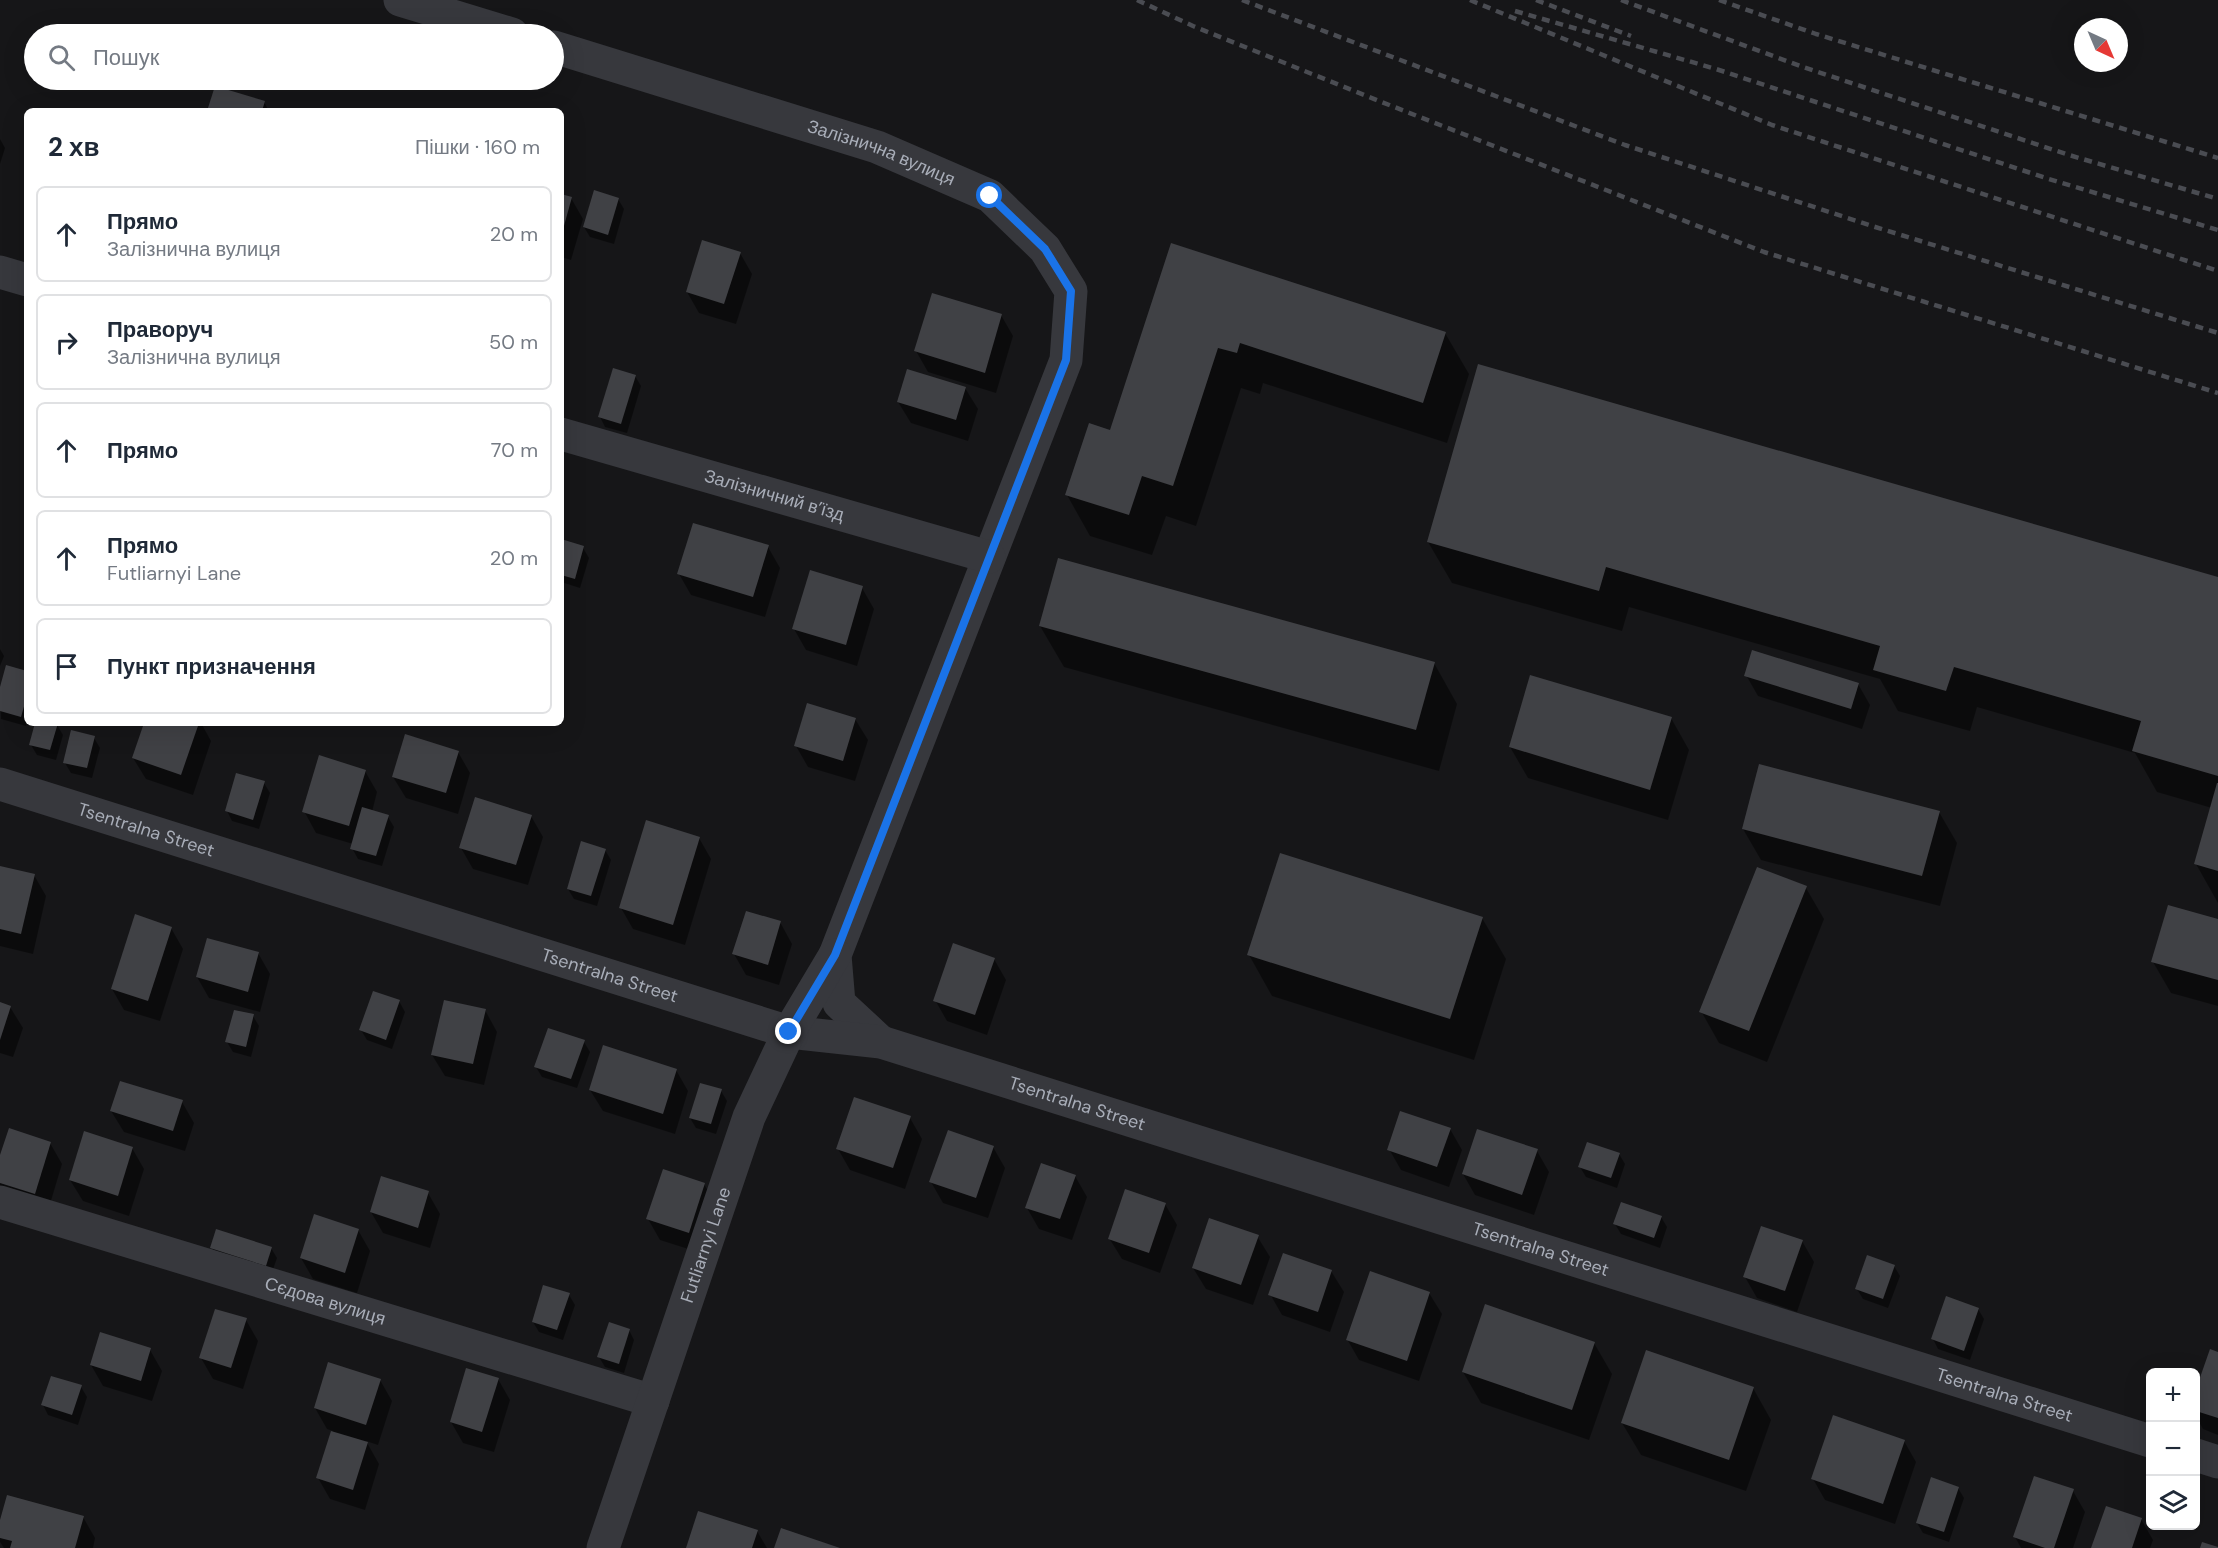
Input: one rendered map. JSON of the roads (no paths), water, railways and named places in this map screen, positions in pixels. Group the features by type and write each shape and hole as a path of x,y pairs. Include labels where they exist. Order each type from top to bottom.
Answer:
{"street":[{"path":"400,0 479,24"},
{"name":"Залізнична вулиця","path":"564,50 877,147 990,196 1045,249 1071,291 1066,360 835,955"},
{"path":"0,272 24,279"},
{"name":"Залізничний в’їзд","path":"564,435 989,557"},
{"name":"Tsentralna Street","path":"0,784 789,1032 881,1042 2146,1439"},
{"path":"835,955 839,1003 881,1042"},
{"name":"Futliarnyi Lane","path":"603,1548 749,1117 789,1032 835,955"},
{"name":"Сєдова вулиця","path":"0,1202 652,1401"},
{"path":"2200,1456 2218,1462"}],"railway":[{"path":"1137,0 1193,26 1379,101 1764,252 2218,393"},
{"path":"1242,0 1625,145 1872,226 2218,333"},
{"path":"1470,0 1772,125 2218,271"},
{"path":"1536,0 1631,36"},
{"path":"1621,0 1803,67 2069,155 2218,199"},
{"path":"1719,0 1816,34 2218,158"},
{"path":"1515,11 1716,69 2049,179 2218,230"}]}
